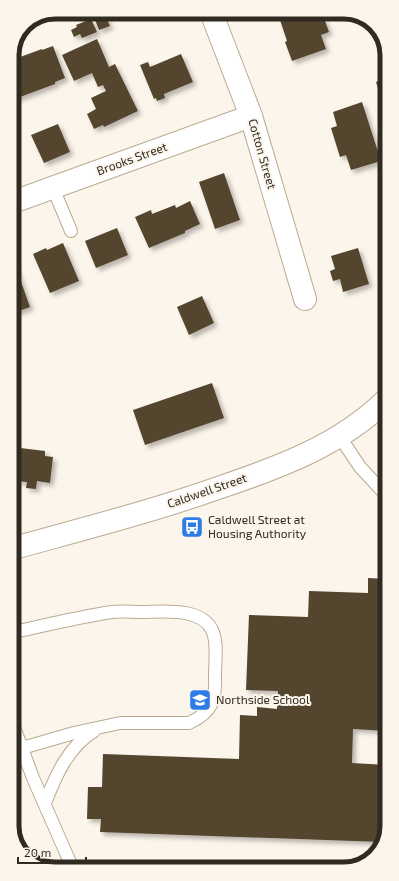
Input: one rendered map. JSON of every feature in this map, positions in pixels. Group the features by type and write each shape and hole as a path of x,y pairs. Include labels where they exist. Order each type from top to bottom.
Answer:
{"street":[{"name":"Cotton Street","path":"214,19 251,116 305,299"},
{"name":"Brooks Street","path":"19,197 53,188 251,116"},
{"name":"Caldwell Street","path":"19,547 175,503 298,459 356,426 380,405"}],"lane":[{"path":"53,188 71,231"},
{"path":"340,436 360,467 380,489"},
{"path":"19,631 114,612 182,612 195,615 206,621 212,629 215,640 216,686 214,699 209,709 199,718 188,723 120,723 74,733 22,748"},
{"path":"45,803 52,784 72,750 83,738 99,728"},
{"path":"19,740 33,778 70,862"}],"building":[{"path":"91,19 97,32 82,38 80,34 74,37 71,30 77,27 76,25"},
{"path":"95,19 107,19 110,26 99,30"},
{"path":"324,19 329,32 321,35 326,49 292,61 285,42 287,41 280,20"},
{"path":"97,39 109,67 115,64 138,111 104,127 103,125 94,129 87,114 96,109 91,98 106,91 103,85 98,87 92,73 74,81 62,55"},
{"path":"53,46 65,78 55,82 55,84 19,97 19,57"},
{"path":"181,54 193,82 164,94 165,98 157,101 156,98 154,99 140,65 148,62 150,67"},
{"path":"380,81 380,95 376,82"},
{"path":"362,102 380,161 351,170 346,155 340,157 331,128 337,126 333,112"},
{"path":"58,124 70,152 44,163 31,135"},
{"path":"224,173 240,220 215,229 199,182"},
{"path":"190,201 200,224 185,231 185,233 149,248 135,217 151,210 152,214 175,205 176,208"},
{"path":"117,228 128,255 96,268 85,241"},
{"path":"63,243 79,281 50,293 33,254"},
{"path":"358,248 369,284 343,292 340,279 333,281 330,271 335,269 331,256"},
{"path":"19,276 30,307 19,311"},
{"path":"202,296 214,323 189,335 177,307"},
{"path":"212,383 224,418 145,445 133,410"},
{"path":"20,448 45,451 45,456 53,457 50,483 37,481 36,489 26,488 27,482 19,481"},
{"path":"368,578 380,579 380,731 353,729 352,763 380,765 380,831 376,842 100,832 101,819 87,819 88,787 102,787 103,754 239,759 240,715 257,716 257,707 277,709 278,691 246,690 249,615 308,617 309,591 368,593"}],"place":[{"name":"Caldwell Street at Housing Authority","path":"192,527"},
{"name":"Northside School","path":"200,700"}]}
